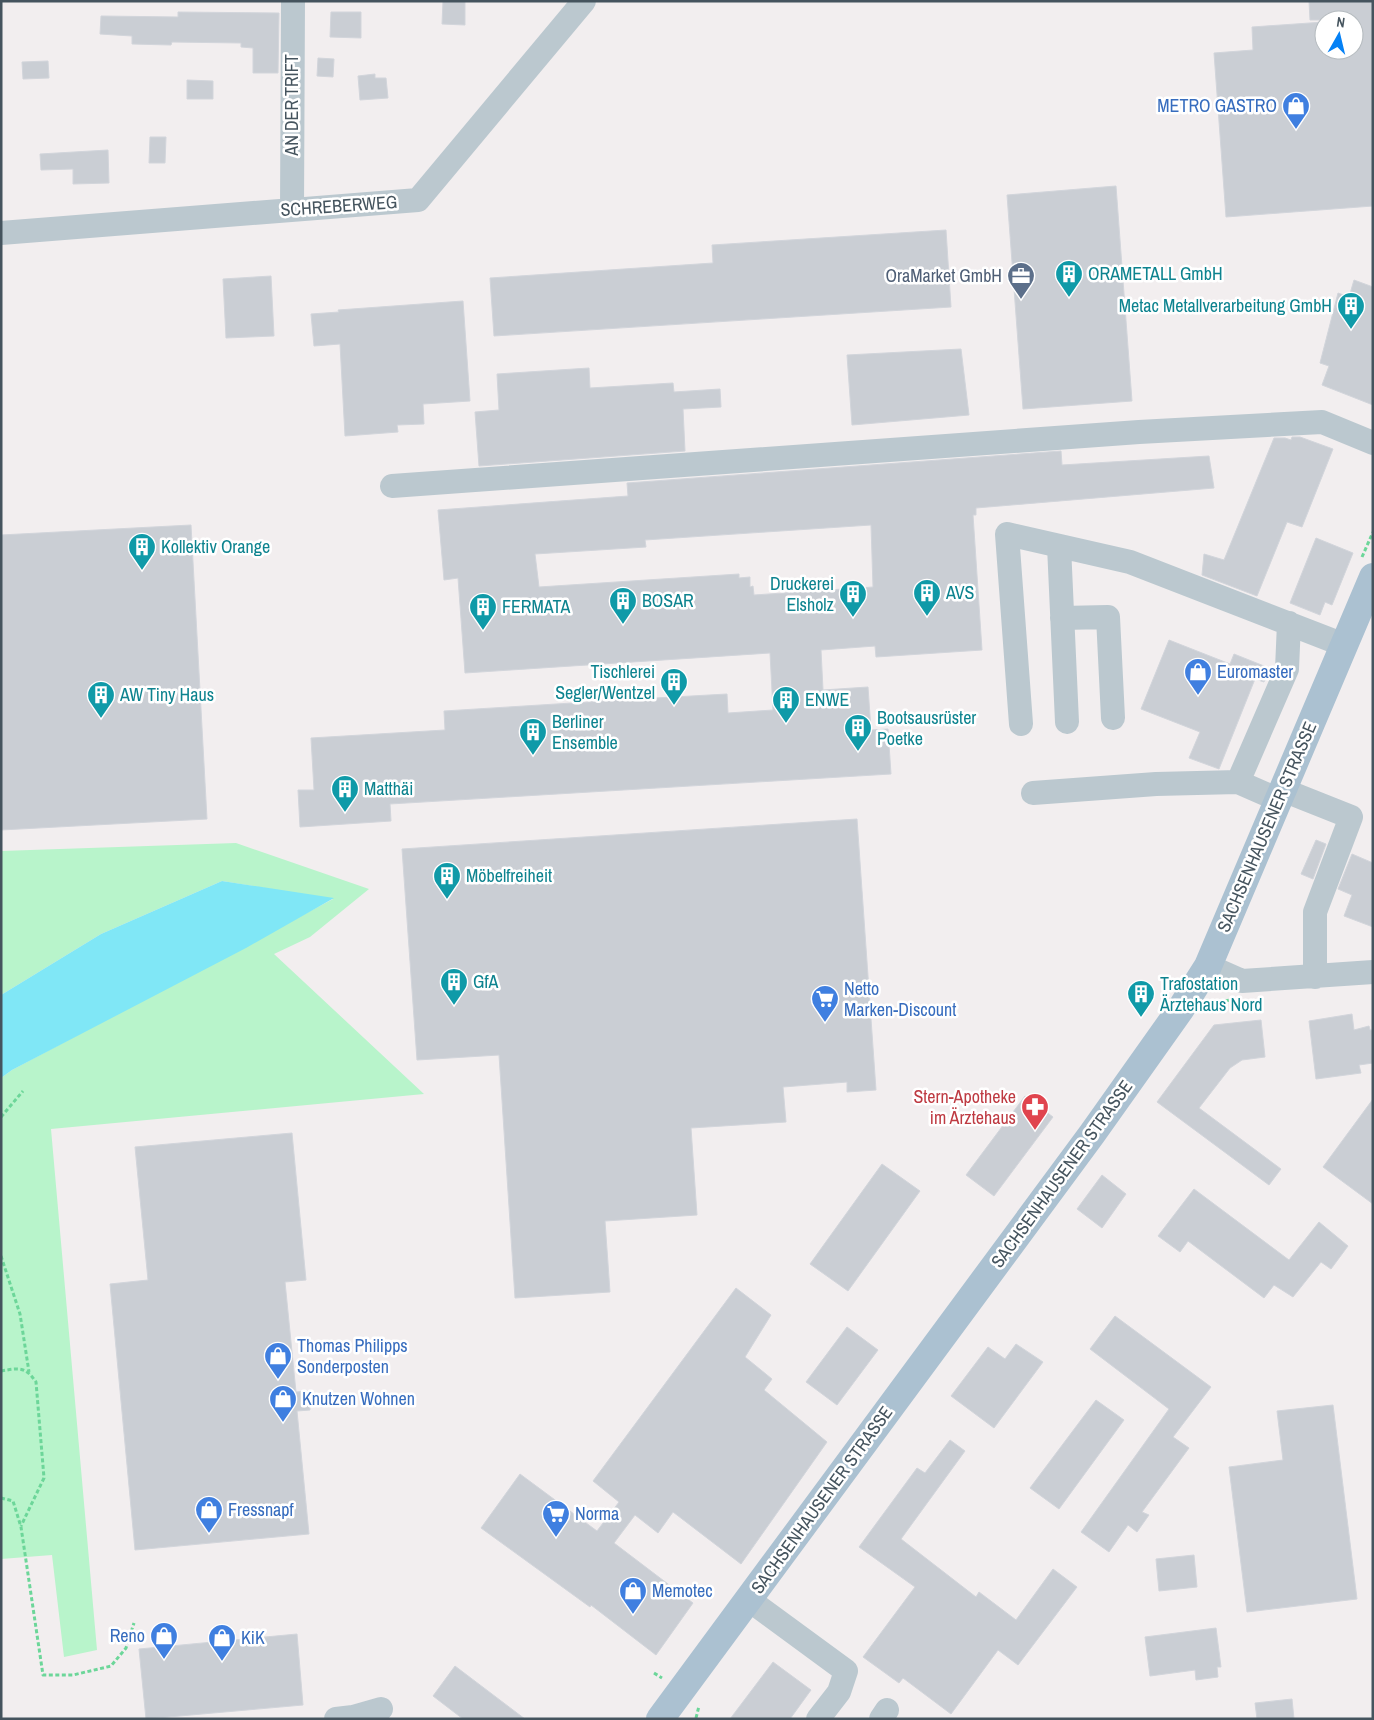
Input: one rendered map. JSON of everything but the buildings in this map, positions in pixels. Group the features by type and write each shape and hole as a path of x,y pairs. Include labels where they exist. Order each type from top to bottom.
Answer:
{"main road":[{"name":"SACHSENHAUSENER STRASSE","path":"664,1718 748,1599 1092,1134 1180,1010 1208,966 1373,576"}],"street":[{"name":"AN DER TRIFT","path":"292,1 292,209"},
{"name":"SCHREBERWEG","path":"1,233 418,200 584,1"},
{"path":"392,486 1139,432 1322,422 1373,443"},
{"path":"1021,724 1007,534 1130,562 1344,645"},
{"path":"1058,546 1067,722"},
{"path":"1062,618 1108,617 1113,718"},
{"path":"1238,782 1287,669 1289,623"},
{"path":"1033,794 1156,784 1238,782 1351,816 1315,912 1315,977"},
{"path":"1208,966 1242,982 1373,972"},
{"path":"748,1599 846,1671 839,1692 818,1719"},
{"path":"336,1719 353,1717 381,1709"}],"path":[{"path":"1,1117 23,1091"},
{"path":"1,1256 20,1314 29,1372 36,1382 44,1478 21,1526"},
{"path":"1,1371 18,1368 29,1372"},
{"path":"315,1404 352,1402"},
{"path":"1,1498 14,1501 21,1526 43,1675 73,1675 111,1666 126,1648 134,1623"},
{"path":"654,1673 662,1678"}],"green space":[{"path":"236,843 369,889 310,937 274,954 424,1094 51,1129 97,1650 64,1657 52,1555 1,1559 1,1078 12,1070 333,899 222,881 101,934 1,995 1,851"}],"water":[{"path":"222,881 334,898 246,948 12,1070 1,1078 1,995 101,934"}],"place":[{"name":"METRO GASTRO","path":"1296,130"},
{"name":"ORAMETALL GmbH","path":"1069,298"},
{"name":"OraMarket GmbH","path":"1021,300"},
{"name":"Metac Metallverarbeitung GmbH","path":"1351,330"},
{"name":"Kollektiv Orange","path":"142,571"},
{"name":"AVS","path":"927,617"},
{"name":"Druckerei Elsholz","path":"853,618"},
{"name":"BOSAR","path":"623,625"},
{"name":"FERMATA","path":"483,631"},
{"name":"Euromaster","path":"1198,696"},
{"name":"Tischlerei Segler/Wentzel","path":"674,706"},
{"name":"AW Tiny Haus","path":"101,719"},
{"name":"ENWE","path":"786,724"},
{"name":"Bootsausrüster Poetke","path":"858,752"},
{"name":"Berliner Ensemble","path":"533,756"},
{"name":"Matthäi","path":"345,813"},
{"name":"Möbelfreiheit","path":"447,900"},
{"name":"GfA","path":"454,1006"},
{"name":"Trafostation Ärztehaus Nord","path":"1141,1018"},
{"name":"Netto Marken-Discount","path":"825,1023"},
{"name":"Stern-Apotheke im Ärztehaus","path":"1035,1131"},
{"name":"Thomas Philipps Sonderposten","path":"278,1380"},
{"name":"Knutzen Wohnen","path":"283,1423"},
{"name":"Fressnapf","path":"209,1534"},
{"name":"Norma","path":"556,1538"},
{"name":"Memotec","path":"633,1615"},
{"name":"Reno","path":"164,1660"},
{"name":"KiK","path":"222,1662"}]}
